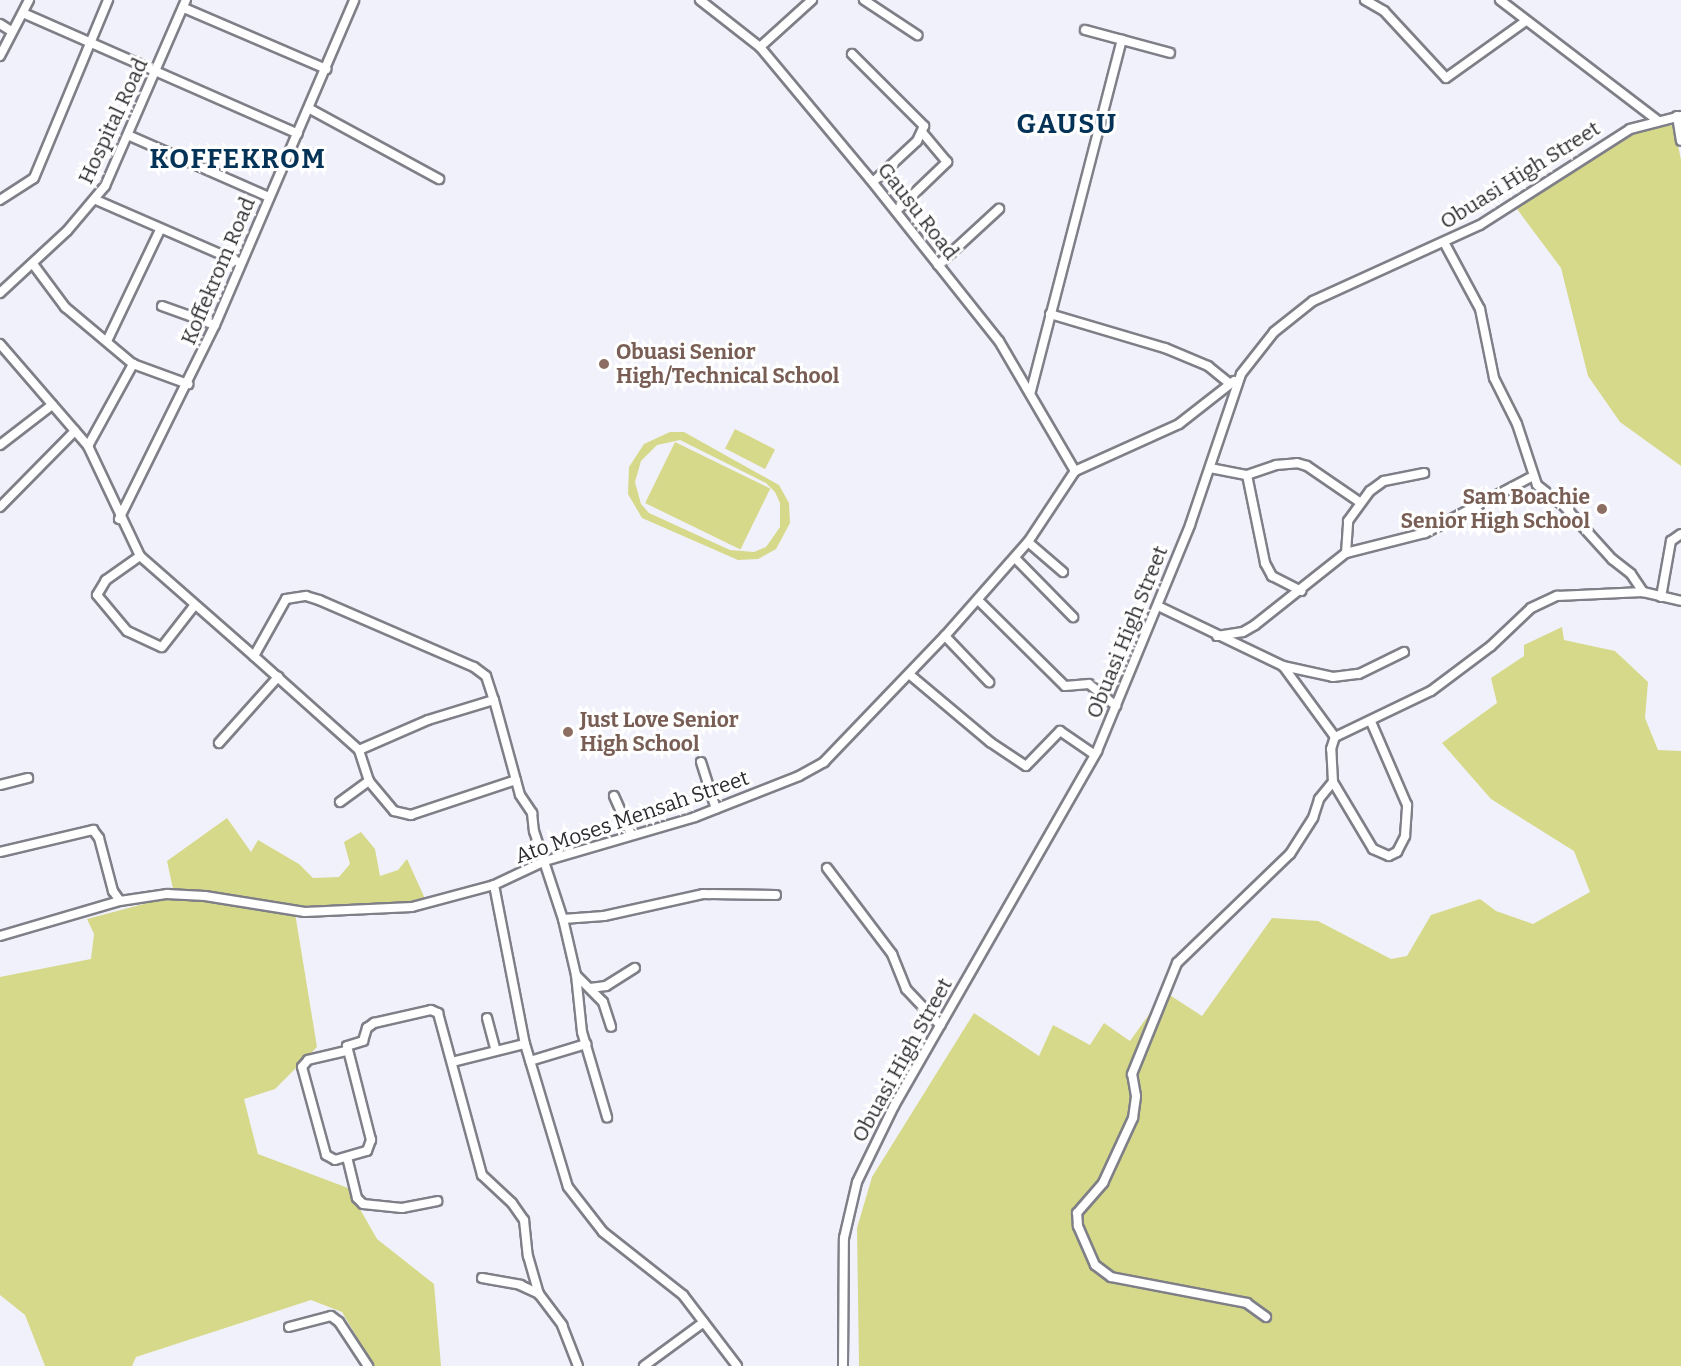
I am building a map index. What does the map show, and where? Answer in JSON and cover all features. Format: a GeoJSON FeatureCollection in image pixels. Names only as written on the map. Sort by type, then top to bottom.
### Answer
{"type":"FeatureCollection","features":[{"type":"Feature","properties":{"kind":"street"},"geometry":{"type":"LineString","coordinates":[[0,56],[29,0]]}},
{"type":"Feature","properties":{"kind":"street"},"geometry":{"type":"LineString","coordinates":[[0,200],[33,178],[108,0]]}},
{"type":"Feature","properties":{"kind":"street","name":"Koffekrom Road"},"geometry":{"type":"LineString","coordinates":[[119,519],[188,384],[215,325],[269,197],[310,109],[354,0]]}},
{"type":"Feature","properties":{"kind":"street"},"geometry":{"type":"LineString","coordinates":[[760,47],[812,0]]}},
{"type":"Feature","properties":{"kind":"street"},"geometry":{"type":"LineString","coordinates":[[864,0],[917,35]]}},
{"type":"Feature","properties":{"kind":"street"},"geometry":{"type":"LineString","coordinates":[[1365,0],[1384,11],[1446,78],[1526,21]]}},
{"type":"Feature","properties":{"kind":"street"},"geometry":{"type":"LineString","coordinates":[[1500,0],[1657,120]]}},
{"type":"Feature","properties":{"kind":"street","name":"Gausu Road"},"geometry":{"type":"LineString","coordinates":[[703,1],[760,47],[873,182],[999,341],[1075,471]]}},
{"type":"Feature","properties":{"kind":"street"},"geometry":{"type":"LineString","coordinates":[[185,4],[326,69]]}},
{"type":"Feature","properties":{"kind":"street","name":"Hospital Road"},"geometry":{"type":"LineString","coordinates":[[0,293],[33,264],[96,200],[130,136],[185,4]]}},
{"type":"Feature","properties":{"kind":"street"},"geometry":{"type":"LineString","coordinates":[[23,13],[158,70],[298,134]]}},
{"type":"Feature","properties":{"kind":"street"},"geometry":{"type":"LineString","coordinates":[[0,24],[11,31]]}},
{"type":"Feature","properties":{"kind":"street"},"geometry":{"type":"LineString","coordinates":[[1085,30],[1170,53]]}},
{"type":"Feature","properties":{"kind":"street"},"geometry":{"type":"LineString","coordinates":[[1030,391],[1122,40]]}},
{"type":"Feature","properties":{"kind":"street"},"geometry":{"type":"LineString","coordinates":[[852,54],[921,121],[923,132],[947,162],[896,211]]}},
{"type":"Feature","properties":{"kind":"street"},"geometry":{"type":"LineString","coordinates":[[310,109],[439,179]]}},
{"type":"Feature","properties":{"kind":"street"},"geometry":{"type":"LineString","coordinates":[[1679,116],[1681,141]]}},
{"type":"Feature","properties":{"kind":"street","name":"Obuasi High Street"},"geometry":{"type":"LineString","coordinates":[[843,1366],[842,1259],[849,1205],[894,1106],[1095,755],[1158,606],[1210,468],[1241,374],[1274,332],[1300,309],[1360,279],[1445,244],[1617,136],[1657,120],[1679,116]]}},
{"type":"Feature","properties":{"kind":"street"},"geometry":{"type":"LineString","coordinates":[[873,182],[923,132]]}},
{"type":"Feature","properties":{"kind":"street"},"geometry":{"type":"LineString","coordinates":[[130,136],[269,197]]}},
{"type":"Feature","properties":{"kind":"street"},"geometry":{"type":"LineString","coordinates":[[96,200],[160,230],[241,263]]}},
{"type":"Feature","properties":{"kind":"street"},"geometry":{"type":"LineString","coordinates":[[938,265],[999,209]]}},
{"type":"Feature","properties":{"kind":"street"},"geometry":{"type":"LineString","coordinates":[[107,341],[160,230]]}},
{"type":"Feature","properties":{"kind":"street"},"geometry":{"type":"LineString","coordinates":[[1445,244],[1480,309],[1494,378],[1517,424],[1538,485],[1564,506],[1612,559],[1631,574],[1643,592]]}},
{"type":"Feature","properties":{"kind":"street"},"geometry":{"type":"LineString","coordinates":[[33,264],[65,307],[133,364],[188,384]]}},
{"type":"Feature","properties":{"kind":"street"},"geometry":{"type":"LineString","coordinates":[[162,306],[215,325]]}},
{"type":"Feature","properties":{"kind":"street"},"geometry":{"type":"LineString","coordinates":[[1050,314],[1183,354],[1208,366],[1230,384]]}},
{"type":"Feature","properties":{"kind":"street"},"geometry":{"type":"LineString","coordinates":[[0,344],[88,446],[119,519],[140,556],[359,750],[369,781],[394,811],[402,815],[516,780]]}},
{"type":"Feature","properties":{"kind":"street"},"geometry":{"type":"LineString","coordinates":[[88,446],[133,364]]}},
{"type":"Feature","properties":{"kind":"street"},"geometry":{"type":"LineString","coordinates":[[1075,471],[1167,431],[1215,398],[1241,374]]}},
{"type":"Feature","properties":{"kind":"street"},"geometry":{"type":"LineString","coordinates":[[1215,398],[1230,406]]}},
{"type":"Feature","properties":{"kind":"street"},"geometry":{"type":"LineString","coordinates":[[0,445],[52,405]]}},
{"type":"Feature","properties":{"kind":"street"},"geometry":{"type":"LineString","coordinates":[[0,507],[75,431]]}},
{"type":"Feature","properties":{"kind":"street"},"geometry":{"type":"LineString","coordinates":[[1210,468],[1247,475],[1287,463],[1307,466],[1361,503]]}},
{"type":"Feature","properties":{"kind":"street","name":"Ato Moses Mensah Street"},"geometry":{"type":"LineString","coordinates":[[0,936],[120,901],[167,894],[196,895],[305,912],[363,912],[412,907],[494,885],[544,861],[716,809],[799,776],[824,762],[978,600],[1028,542],[1075,471]]}},
{"type":"Feature","properties":{"kind":"street"},"geometry":{"type":"LineString","coordinates":[[1346,553],[1346,529],[1361,503],[1384,482],[1424,473]]}},
{"type":"Feature","properties":{"kind":"street"},"geometry":{"type":"LineString","coordinates":[[1247,475],[1265,563],[1272,576],[1301,591]]}},
{"type":"Feature","properties":{"kind":"street"},"geometry":{"type":"LineString","coordinates":[[1217,636],[1242,632],[1301,591],[1346,553],[1425,532],[1533,476]]}},
{"type":"Feature","properties":{"kind":"street"},"geometry":{"type":"LineString","coordinates":[[1661,597],[1671,541],[1681,534]]}},
{"type":"Feature","properties":{"kind":"street"},"geometry":{"type":"LineString","coordinates":[[1028,542],[1063,572]]}},
{"type":"Feature","properties":{"kind":"street"},"geometry":{"type":"LineString","coordinates":[[140,556],[106,580],[98,595],[128,631],[162,647],[194,606]]}},
{"type":"Feature","properties":{"kind":"street"},"geometry":{"type":"LineString","coordinates":[[1015,558],[1073,617]]}},
{"type":"Feature","properties":{"kind":"street"},"geometry":{"type":"LineString","coordinates":[[1371,722],[1407,805],[1405,836],[1396,852],[1389,856],[1372,849],[1333,782],[1331,749],[1335,737],[1371,722],[1451,678],[1531,608],[1557,596],[1643,592],[1681,601]]}},
{"type":"Feature","properties":{"kind":"street"},"geometry":{"type":"LineString","coordinates":[[254,656],[286,599],[306,596],[474,667],[486,676],[516,780],[532,813],[544,861],[563,920],[576,975],[586,1044],[607,1117]]}},
{"type":"Feature","properties":{"kind":"street"},"geometry":{"type":"LineString","coordinates":[[978,600],[1065,686],[1089,684],[1116,706]]}},
{"type":"Feature","properties":{"kind":"street"},"geometry":{"type":"LineString","coordinates":[[1158,606],[1283,666],[1348,678],[1404,652]]}},
{"type":"Feature","properties":{"kind":"street"},"geometry":{"type":"LineString","coordinates":[[945,636],[989,682]]}},
{"type":"Feature","properties":{"kind":"street"},"geometry":{"type":"LineString","coordinates":[[1283,666],[1335,737]]}},
{"type":"Feature","properties":{"kind":"street"},"geometry":{"type":"LineString","coordinates":[[909,674],[990,742],[1026,766],[1060,731],[1095,755]]}},
{"type":"Feature","properties":{"kind":"street"},"geometry":{"type":"LineString","coordinates":[[219,743],[278,677]]}},
{"type":"Feature","properties":{"kind":"street"},"geometry":{"type":"LineString","coordinates":[[359,750],[428,720],[494,700]]}},
{"type":"Feature","properties":{"kind":"street"},"geometry":{"type":"LineString","coordinates":[[701,762],[716,809]]}},
{"type":"Feature","properties":{"kind":"street"},"geometry":{"type":"LineString","coordinates":[[0,785],[27,778]]}},
{"type":"Feature","properties":{"kind":"street"},"geometry":{"type":"LineString","coordinates":[[340,802],[369,781]]}},
{"type":"Feature","properties":{"kind":"street"},"geometry":{"type":"LineString","coordinates":[[1266,1317],[1247,1303],[1111,1277],[1095,1265],[1078,1226],[1077,1214],[1103,1183],[1133,1118],[1136,1096],[1132,1074],[1177,963],[1290,854],[1312,818],[1319,799],[1333,782]]}},
{"type":"Feature","properties":{"kind":"street"},"geometry":{"type":"LineString","coordinates":[[615,796],[631,834]]}},
{"type":"Feature","properties":{"kind":"street"},"geometry":{"type":"LineString","coordinates":[[0,852],[93,830],[99,838],[113,891],[120,901]]}},
{"type":"Feature","properties":{"kind":"street"},"geometry":{"type":"LineString","coordinates":[[827,868],[892,954],[906,989],[940,1025]]}},
{"type":"Feature","properties":{"kind":"street"},"geometry":{"type":"LineString","coordinates":[[494,885],[525,1044],[568,1187],[577,1202],[603,1232],[676,1288],[737,1366]]}},
{"type":"Feature","properties":{"kind":"street"},"geometry":{"type":"LineString","coordinates":[[563,920],[604,916],[703,894],[776,895]]}},
{"type":"Feature","properties":{"kind":"street"},"geometry":{"type":"LineString","coordinates":[[590,988],[606,986],[635,968]]}},
{"type":"Feature","properties":{"kind":"street"},"geometry":{"type":"LineString","coordinates":[[576,975],[603,1002],[611,1027]]}},
{"type":"Feature","properties":{"kind":"street"},"geometry":{"type":"LineString","coordinates":[[346,1051],[371,1140],[368,1151],[335,1160],[326,1155],[302,1066],[308,1060],[346,1051],[350,1045],[363,1041],[370,1025],[431,1010],[443,1019],[482,1175],[512,1203],[524,1220],[528,1256],[539,1294],[562,1325],[578,1366]]}},
{"type":"Feature","properties":{"kind":"street"},"geometry":{"type":"LineString","coordinates":[[487,1018],[496,1051]]}},
{"type":"Feature","properties":{"kind":"street"},"geometry":{"type":"LineString","coordinates":[[452,1062],[525,1044]]}},
{"type":"Feature","properties":{"kind":"street"},"geometry":{"type":"LineString","coordinates":[[530,1060],[586,1044]]}},
{"type":"Feature","properties":{"kind":"street"},"geometry":{"type":"LineString","coordinates":[[347,1158],[357,1198],[363,1204],[402,1208],[437,1201]]}},
{"type":"Feature","properties":{"kind":"street"},"geometry":{"type":"LineString","coordinates":[[482,1278],[520,1285],[539,1294]]}},
{"type":"Feature","properties":{"kind":"street"},"geometry":{"type":"LineString","coordinates":[[289,1327],[330,1317],[339,1322],[368,1366]]}},
{"type":"Feature","properties":{"kind":"street"},"geometry":{"type":"LineString","coordinates":[[645,1366],[704,1322]]}},
{"type":"Feature","properties":{"kind":"green space"},"geometry":{"type":"Polygon","coordinates":[[[1674,125],[1681,160],[1681,466],[1620,422],[1588,376],[1561,268],[1517,209],[1601,151],[1645,129],[1674,125]]]}},
{"type":"Feature","properties":{"kind":"green space"},"geometry":{"type":"Polygon","coordinates":[[[735,429],[775,449],[765,469],[725,449],[735,429]]]}},
{"type":"Feature","properties":{"kind":"green space"},"geometry":{"type":"Polygon","coordinates":[[[670,432],[684,432],[779,485],[789,503],[790,523],[776,549],[758,559],[738,560],[642,518],[628,494],[629,467],[644,444],[670,432]],[[680,440],[657,445],[641,461],[635,482],[641,504],[649,513],[730,550],[754,552],[766,547],[780,527],[780,503],[775,492],[766,483],[680,440]]]}},
{"type":"Feature","properties":{"kind":"green space"},"geometry":{"type":"Polygon","coordinates":[[[675,442],[770,488],[740,550],[645,503],[675,442]]]}},
{"type":"Feature","properties":{"kind":"green space"},"geometry":{"type":"Polygon","coordinates":[[[1562,627],[1564,640],[1615,651],[1648,682],[1645,718],[1658,750],[1681,751],[1681,1366],[859,1366],[857,1228],[872,1177],[974,1013],[1039,1056],[1053,1025],[1090,1045],[1104,1023],[1130,1041],[1165,992],[1202,1016],[1272,918],[1318,921],[1391,959],[1407,956],[1431,915],[1480,899],[1496,911],[1533,924],[1590,892],[1574,851],[1491,799],[1442,743],[1497,703],[1491,678],[1524,656],[1524,645],[1562,627]]]}},
{"type":"Feature","properties":{"kind":"green space"},"geometry":{"type":"Polygon","coordinates":[[[227,818],[251,852],[258,840],[299,864],[313,878],[339,877],[350,864],[344,842],[361,832],[375,849],[380,876],[398,870],[407,859],[427,903],[307,909],[173,889],[167,861],[227,818]]]}},
{"type":"Feature","properties":{"kind":"green space"},"geometry":{"type":"Polygon","coordinates":[[[170,897],[295,913],[317,1047],[275,1089],[244,1099],[258,1154],[348,1188],[377,1239],[434,1284],[441,1366],[374,1366],[342,1312],[311,1300],[136,1357],[132,1366],[45,1366],[25,1315],[0,1295],[0,977],[91,959],[94,934],[87,919],[170,897]]]}},
{"type":"Feature","properties":{"kind":"place","name":"Obuasi Senior High/Technical School"},"geometry":{"type":"Point","coordinates":[604,364]}},
{"type":"Feature","properties":{"kind":"place","name":"Sam Boachie Senior High School"},"geometry":{"type":"Point","coordinates":[1602,509]}},
{"type":"Feature","properties":{"kind":"place","name":"Just Love Senior High School"},"geometry":{"type":"Point","coordinates":[568,732]}},
{"type":"Feature","properties":{"kind":"district","name":"GAUSU"},"geometry":{"type":"Point","coordinates":[1067,125]}},
{"type":"Feature","properties":{"kind":"district","name":"KOFFEKROM"},"geometry":{"type":"Point","coordinates":[238,160]}}]}
